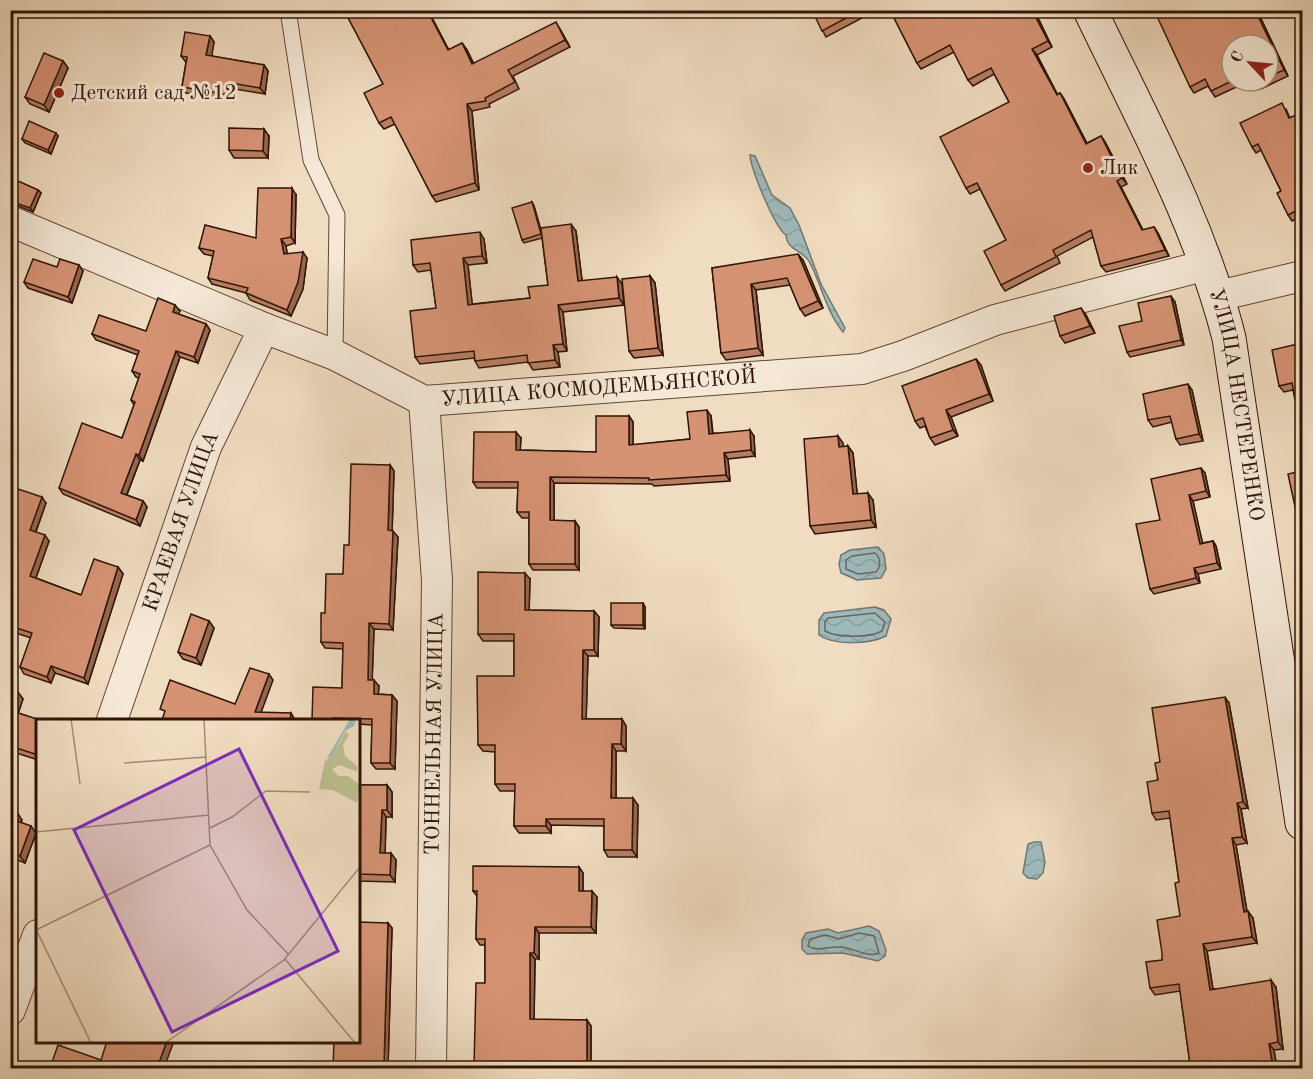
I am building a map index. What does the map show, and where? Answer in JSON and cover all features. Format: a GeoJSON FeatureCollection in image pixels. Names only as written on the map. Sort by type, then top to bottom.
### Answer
{"type":"FeatureCollection","features":[{"type":"Feature","properties":{"kind":"street","name":"УЛИЦА НЕСТЕРЕНКО"},"geometry":{"type":"LineString","coordinates":[[1090,10],[1208,265],[1229,338],[1302,823]]}},
{"type":"Feature","properties":{"kind":"street","name":"УЛИЦА КОСМОДЕМЬЯНСКОЙ"},"geometry":{"type":"LineString","coordinates":[[10,221],[264,328],[335,355],[424,401],[862,369],[903,356],[995,320],[1208,265]]}},
{"type":"Feature","properties":{"kind":"street"},"geometry":{"type":"LineString","coordinates":[[1218,296],[1302,276]]}},
{"type":"Feature","properties":{"kind":"street","name":"КРАЕВАЯ УЛИЦА"},"geometry":{"type":"LineString","coordinates":[[112,719],[206,447],[264,328]]}},
{"type":"Feature","properties":{"kind":"street","name":"ТОННЕЛЬНАЯ УЛИЦА"},"geometry":{"type":"LineString","coordinates":[[424,401],[437,580],[431,1068]]}},
{"type":"Feature","properties":{"kind":"street"},"geometry":{"type":"LineString","coordinates":[[10,1010],[36,939]]}},
{"type":"Feature","properties":{"kind":"lane"},"geometry":{"type":"LineString","coordinates":[[288,10],[310,160],[338,215],[335,355]]}},
{"type":"Feature","properties":{"kind":"water"},"geometry":{"type":"Polygon","coordinates":[[[750,155],[755,156],[772,195],[790,208],[799,225],[821,284],[845,328],[843,332],[832,316],[810,263],[804,255],[789,244],[786,235],[770,211],[754,173],[750,155]]]}},
{"type":"Feature","properties":{"kind":"water"},"geometry":{"type":"Polygon","coordinates":[[[878,547],[884,554],[886,569],[881,578],[857,580],[841,573],[839,564],[841,555],[850,550],[878,547]]]}},
{"type":"Feature","properties":{"kind":"water"},"geometry":{"type":"Polygon","coordinates":[[[875,607],[884,610],[891,619],[886,636],[871,641],[852,643],[834,641],[819,635],[819,620],[824,613],[875,607]]]}},
{"type":"Feature","properties":{"kind":"water"},"geometry":{"type":"Polygon","coordinates":[[[1041,842],[1045,862],[1043,873],[1037,879],[1028,878],[1023,873],[1028,844],[1041,842]]]}},
{"type":"Feature","properties":{"kind":"water"},"geometry":{"type":"Polygon","coordinates":[[[869,926],[879,931],[886,950],[885,956],[878,961],[843,953],[807,954],[802,949],[802,940],[806,933],[828,929],[838,933],[869,926]]]}},
{"type":"Feature","properties":{"kind":"building"},"geometry":{"type":"Polygon","coordinates":[[[344,10],[427,10],[448,50],[462,43],[472,64],[556,22],[565,40],[508,70],[515,82],[485,98],[486,101],[467,104],[475,183],[432,196],[391,117],[379,123],[364,93],[383,84],[344,10]]]}},
{"type":"Feature","properties":{"kind":"building"},"geometry":{"type":"Polygon","coordinates":[[[812,10],[861,10],[822,31],[812,10]]]}},
{"type":"Feature","properties":{"kind":"building"},"geometry":{"type":"Polygon","coordinates":[[[890,10],[1027,10],[1030,16],[1034,14],[1048,41],[1032,49],[1057,95],[1060,93],[1086,144],[1101,136],[1122,178],[1117,181],[1142,230],[1154,227],[1165,250],[1101,266],[1091,230],[1053,250],[1056,257],[1001,285],[984,251],[1006,240],[977,183],[966,188],[940,137],[1009,102],[991,68],[968,80],[950,45],[917,63],[890,10]]]}},
{"type":"Feature","properties":{"kind":"building"},"geometry":{"type":"Polygon","coordinates":[[[1154,10],[1255,10],[1266,33],[1220,33],[1220,87],[1211,91],[1205,79],[1190,87],[1154,10]]]}},
{"type":"Feature","properties":{"kind":"building"},"geometry":{"type":"Polygon","coordinates":[[[185,32],[210,36],[206,55],[264,65],[260,88],[231,83],[229,95],[182,87],[187,57],[181,56],[185,32]]]}},
{"type":"Feature","properties":{"kind":"building"},"geometry":{"type":"Polygon","coordinates":[[[44,53],[63,61],[44,105],[25,97],[44,53]]]}},
{"type":"Feature","properties":{"kind":"building"},"geometry":{"type":"Polygon","coordinates":[[[1282,103],[1289,118],[1301,113],[1302,117],[1302,208],[1288,215],[1277,193],[1281,191],[1258,144],[1252,147],[1240,123],[1282,103]]]}},
{"type":"Feature","properties":{"kind":"building"},"geometry":{"type":"Polygon","coordinates":[[[29,121],[56,133],[48,150],[22,139],[29,121]]]}},
{"type":"Feature","properties":{"kind":"building"},"geometry":{"type":"Polygon","coordinates":[[[229,128],[264,129],[263,151],[229,150],[229,128]]]}},
{"type":"Feature","properties":{"kind":"building"},"geometry":{"type":"Polygon","coordinates":[[[18,181],[38,190],[30,208],[10,201],[18,181]]]}},
{"type":"Feature","properties":{"kind":"building"},"geometry":{"type":"Polygon","coordinates":[[[258,188],[292,188],[291,237],[281,239],[284,254],[303,252],[298,282],[287,310],[246,293],[248,288],[208,278],[214,251],[199,248],[205,225],[256,238],[258,188]]]}},
{"type":"Feature","properties":{"kind":"building"},"geometry":{"type":"Polygon","coordinates":[[[532,202],[541,234],[522,240],[512,208],[532,202]]]}},
{"type":"Feature","properties":{"kind":"building"},"geometry":{"type":"Polygon","coordinates":[[[571,224],[578,281],[617,277],[619,298],[558,305],[563,344],[553,345],[555,360],[528,363],[527,355],[475,361],[474,351],[415,357],[410,311],[436,308],[430,263],[413,265],[411,240],[480,232],[482,256],[463,258],[468,305],[530,298],[528,287],[548,285],[541,228],[571,224]]]}},
{"type":"Feature","properties":{"kind":"building"},"geometry":{"type":"Polygon","coordinates":[[[798,254],[818,301],[800,309],[787,278],[751,284],[758,348],[721,353],[712,268],[798,254]]]}},
{"type":"Feature","properties":{"kind":"building"},"geometry":{"type":"Polygon","coordinates":[[[33,259],[57,267],[60,259],[79,265],[68,297],[24,282],[33,259]]]}},
{"type":"Feature","properties":{"kind":"building"},"geometry":{"type":"Polygon","coordinates":[[[650,276],[658,348],[629,351],[622,279],[650,276]]]}},
{"type":"Feature","properties":{"kind":"building"},"geometry":{"type":"Polygon","coordinates":[[[1171,296],[1181,340],[1127,352],[1119,326],[1142,321],[1138,303],[1171,296]]]}},
{"type":"Feature","properties":{"kind":"building"},"geometry":{"type":"Polygon","coordinates":[[[158,298],[175,305],[173,312],[206,324],[194,357],[176,351],[139,455],[136,454],[121,493],[143,501],[136,520],[59,488],[82,423],[122,438],[135,402],[131,400],[140,374],[132,371],[139,351],[92,334],[99,315],[146,331],[158,298]]]}},
{"type":"Feature","properties":{"kind":"building"},"geometry":{"type":"Polygon","coordinates":[[[1081,308],[1090,326],[1060,336],[1054,316],[1081,308]]]}},
{"type":"Feature","properties":{"kind":"building"},"geometry":{"type":"Polygon","coordinates":[[[1302,343],[1302,403],[1296,404],[1292,383],[1279,386],[1272,350],[1302,343]]]}},
{"type":"Feature","properties":{"kind":"building"},"geometry":{"type":"Polygon","coordinates":[[[976,359],[989,394],[946,410],[953,430],[930,438],[923,418],[915,421],[902,386],[976,359]]]}},
{"type":"Feature","properties":{"kind":"building"},"geometry":{"type":"Polygon","coordinates":[[[1188,384],[1199,434],[1176,439],[1170,416],[1148,420],[1143,394],[1188,384]]]}},
{"type":"Feature","properties":{"kind":"building"},"geometry":{"type":"Polygon","coordinates":[[[707,410],[709,434],[750,430],[751,450],[724,453],[726,475],[649,480],[649,478],[550,477],[550,520],[575,521],[575,564],[529,564],[529,512],[517,512],[518,482],[473,482],[474,432],[516,432],[516,450],[596,452],[596,416],[629,416],[629,445],[690,439],[687,412],[707,410]]]}},
{"type":"Feature","properties":{"kind":"building"},"geometry":{"type":"Polygon","coordinates":[[[838,436],[839,447],[848,446],[853,494],[868,493],[871,520],[810,526],[804,439],[838,436]]]}},
{"type":"Feature","properties":{"kind":"building"},"geometry":{"type":"Polygon","coordinates":[[[351,464],[390,465],[388,530],[393,531],[389,624],[369,623],[368,680],[374,680],[374,694],[392,695],[390,763],[371,763],[372,719],[312,719],[313,687],[342,688],[343,643],[321,642],[321,613],[325,613],[326,574],[343,574],[344,545],[349,545],[351,464]]]}},
{"type":"Feature","properties":{"kind":"building"},"geometry":{"type":"Polygon","coordinates":[[[1201,468],[1206,491],[1189,495],[1200,544],[1213,541],[1217,563],[1194,568],[1196,578],[1150,589],[1136,524],[1160,520],[1151,479],[1201,468]]]}},
{"type":"Feature","properties":{"kind":"building"},"geometry":{"type":"Polygon","coordinates":[[[1302,471],[1302,539],[1288,474],[1302,471]]]}},
{"type":"Feature","properties":{"kind":"building"},"geometry":{"type":"Polygon","coordinates":[[[18,489],[42,497],[30,530],[45,535],[30,576],[81,595],[94,559],[118,567],[84,678],[51,666],[47,677],[20,667],[32,633],[10,626],[10,566],[15,552],[10,551],[10,504],[13,505],[18,489]]]}},
{"type":"Feature","properties":{"kind":"building"},"geometry":{"type":"Polygon","coordinates":[[[478,572],[525,573],[525,610],[594,611],[594,650],[583,650],[582,719],[622,719],[621,744],[612,744],[611,798],[633,798],[632,850],[604,850],[604,819],[546,819],[546,826],[514,826],[515,784],[495,784],[495,745],[478,745],[477,676],[514,676],[514,634],[478,634],[478,572]]]}},
{"type":"Feature","properties":{"kind":"building"},"geometry":{"type":"Polygon","coordinates":[[[611,603],[643,603],[643,625],[611,625],[611,603]]]}},
{"type":"Feature","properties":{"kind":"building"},"geometry":{"type":"Polygon","coordinates":[[[191,614],[209,621],[196,658],[178,652],[191,614]]]}},
{"type":"Feature","properties":{"kind":"building"},"geometry":{"type":"Polygon","coordinates":[[[250,668],[269,674],[255,712],[291,713],[290,719],[162,719],[165,711],[160,709],[170,680],[235,704],[250,668]]]}},
{"type":"Feature","properties":{"kind":"building"},"geometry":{"type":"Polygon","coordinates":[[[10,690],[18,692],[12,711],[37,719],[36,754],[10,746],[10,690]]]}},
{"type":"Feature","properties":{"kind":"building"},"geometry":{"type":"Polygon","coordinates":[[[1225,697],[1243,802],[1237,803],[1242,837],[1232,838],[1244,912],[1248,911],[1252,937],[1203,944],[1210,990],[1271,980],[1278,1042],[1269,1044],[1273,1068],[1210,1068],[1209,1061],[1190,1064],[1179,984],[1150,988],[1146,962],[1162,960],[1157,920],[1180,916],[1175,883],[1179,882],[1169,811],[1152,813],[1147,782],[1158,780],[1155,763],[1160,762],[1152,708],[1225,697]]]}},
{"type":"Feature","properties":{"kind":"building"},"geometry":{"type":"Polygon","coordinates":[[[360,785],[387,785],[387,810],[382,810],[380,853],[391,853],[390,875],[360,874],[360,785]]]}},
{"type":"Feature","properties":{"kind":"building"},"geometry":{"type":"Polygon","coordinates":[[[10,810],[17,812],[14,820],[31,826],[20,856],[10,852],[10,810]]]}},
{"type":"Feature","properties":{"kind":"building"},"geometry":{"type":"Polygon","coordinates":[[[473,866],[579,867],[579,891],[592,891],[591,927],[535,927],[534,953],[530,953],[530,1019],[587,1020],[587,1067],[474,1067],[476,983],[485,983],[485,939],[476,939],[477,891],[473,891],[473,866]]]}},
{"type":"Feature","properties":{"kind":"building"},"geometry":{"type":"Polygon","coordinates":[[[360,922],[388,923],[384,1066],[333,1068],[334,1043],[360,1043],[360,922]]]}},
{"type":"Feature","properties":{"kind":"building"},"geometry":{"type":"Polygon","coordinates":[[[106,1043],[166,1043],[157,1068],[50,1068],[58,1045],[101,1060],[106,1043]]]}},
{"type":"Feature","properties":{"kind":"place","name":"Детский сад №12"},"geometry":{"type":"Point","coordinates":[59,93]}},
{"type":"Feature","properties":{"kind":"place","name":"Лик"},"geometry":{"type":"Point","coordinates":[1088,168]}}]}
